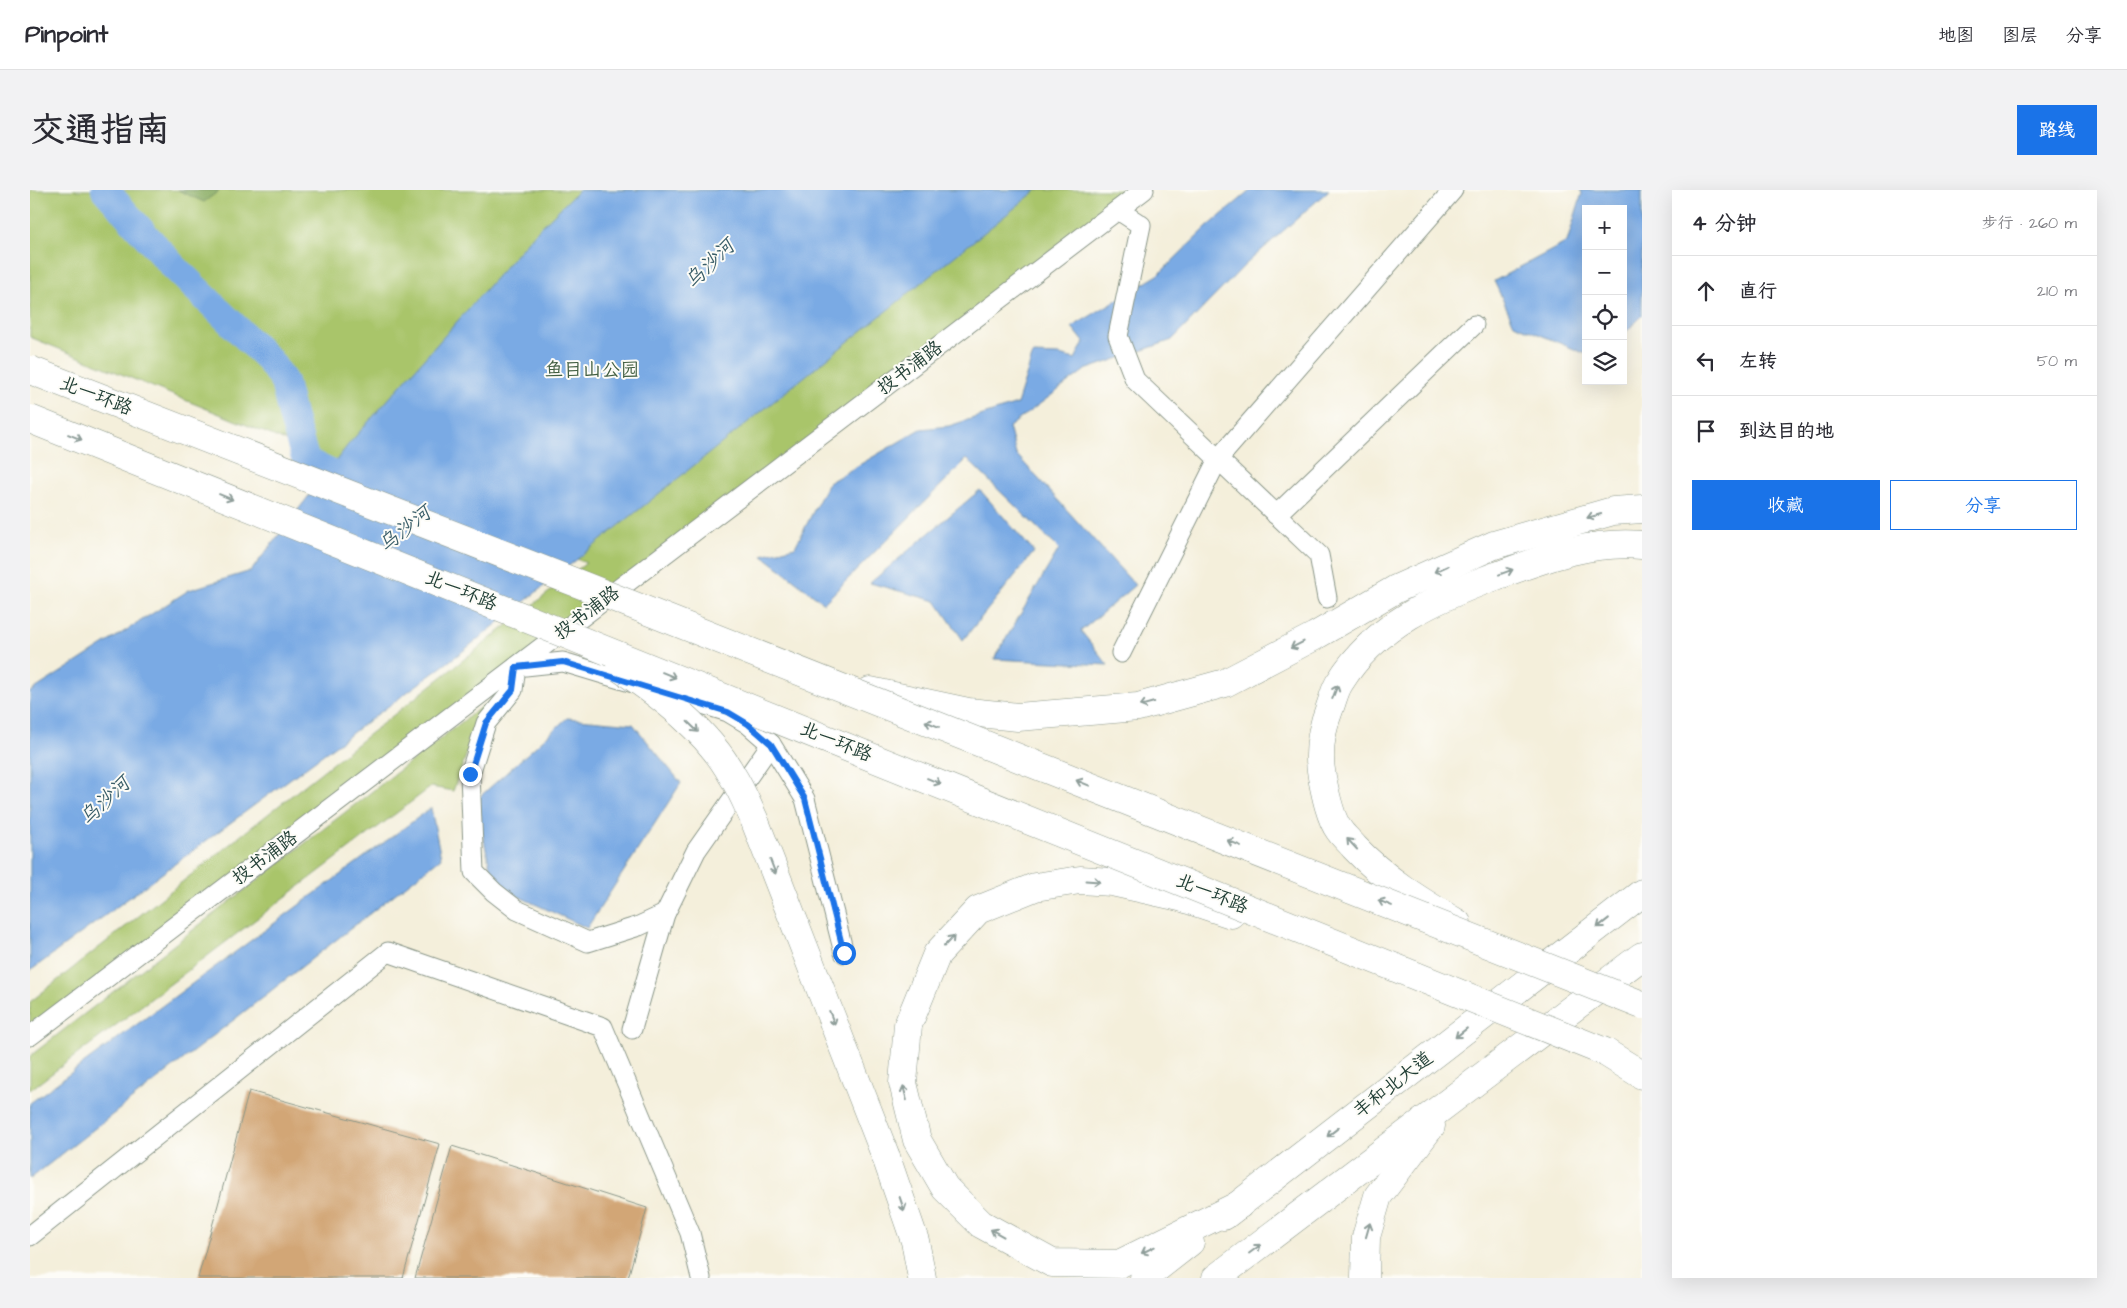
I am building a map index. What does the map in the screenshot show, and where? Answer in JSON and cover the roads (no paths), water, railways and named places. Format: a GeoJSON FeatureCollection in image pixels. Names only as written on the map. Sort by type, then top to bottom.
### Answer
{"type":"FeatureCollection","features":[{"type":"Feature","properties":{"kind":"highway","name":"北一环路"},"geometry":{"type":"LineString","coordinates":[[30,370],[829,683],[1642,1005]]}},
{"type":"Feature","properties":{"kind":"highway","name":"北一环路"},"geometry":{"type":"LineString","coordinates":[[30,419],[1642,1066]]}},
{"type":"Feature","properties":{"kind":"highway"},"geometry":{"type":"LineString","coordinates":[[829,683],[968,712],[1018,717],[1138,707],[1225,683],[1315,636],[1396,589],[1494,546],[1613,511],[1642,509]]}},
{"type":"Feature","properties":{"kind":"highway"},"geometry":{"type":"LineString","coordinates":[[1506,951],[1420,901],[1374,868],[1338,830],[1325,793],[1318,757],[1325,719],[1339,683],[1361,653],[1387,629],[1430,604],[1531,563],[1578,548],[1624,543],[1642,545]]}},
{"type":"Feature","properties":{"kind":"highway"},"geometry":{"type":"LineString","coordinates":[[343,544],[420,589],[619,668],[657,692],[707,741],[732,773],[754,819],[886,1158],[915,1241],[922,1278]]}},
{"type":"Feature","properties":{"kind":"highway"},"geometry":{"type":"LineString","coordinates":[[1239,1205],[1119,1264],[1052,1263],[981,1224],[945,1188],[917,1140],[903,1083],[908,1025],[937,954],[978,910],[1035,887],[1056,883],[1112,882],[1180,897],[1432,983]]}},
{"type":"Feature","properties":{"kind":"highway","name":"丰和北大道"},"geometry":{"type":"LineString","coordinates":[[1144,1278],[1642,893]]}},
{"type":"Feature","properties":{"kind":"highway"},"geometry":{"type":"LineString","coordinates":[[1216,1278],[1642,956]]}},
{"type":"Feature","properties":{"kind":"highway"},"geometry":{"type":"LineString","coordinates":[[1605,1052],[1642,1075]]}},
{"type":"Feature","properties":{"kind":"highway"},"geometry":{"type":"LineString","coordinates":[[1365,1278],[1366,1237],[1378,1196],[1450,1101]]}},
{"type":"Feature","properties":{"kind":"street","name":"投书浦路"},"geometry":{"type":"LineString","coordinates":[[30,1036],[1144,190]]}},
{"type":"Feature","properties":{"kind":"street"},"geometry":{"type":"LineString","coordinates":[[1121,653],[1218,459],[1453,190]]}},
{"type":"Feature","properties":{"kind":"street"},"geometry":{"type":"LineString","coordinates":[[1118,210],[1141,225],[1118,336],[1135,380],[1319,555],[1327,598]]}},
{"type":"Feature","properties":{"kind":"street"},"geometry":{"type":"LineString","coordinates":[[1276,515],[1474,325]]}},
{"type":"Feature","properties":{"kind":"street"},"geometry":{"type":"LineString","coordinates":[[665,914],[639,926],[588,942],[517,910],[494,892],[474,872],[470,774],[486,723],[513,690],[516,667],[563,662],[580,667],[728,712],[748,724],[771,744],[805,799],[844,953]]}},
{"type":"Feature","properties":{"kind":"street"},"geometry":{"type":"LineString","coordinates":[[632,1029],[665,914],[696,850],[771,744]]}},
{"type":"Feature","properties":{"kind":"street"},"geometry":{"type":"LineString","coordinates":[[30,1236],[388,952],[603,1027],[690,1233],[701,1278]]}},
{"type":"Feature","properties":{"kind":"water","name":"乌沙河"},"geometry":{"type":"Polygon","coordinates":[[[579,190],[1037,190],[463,651],[30,971],[30,692],[189,590],[251,571],[348,445],[537,231],[579,190]]]}},
{"type":"Feature","properties":{"kind":"water"},"geometry":{"type":"Polygon","coordinates":[[[1251,190],[1329,190],[1245,265],[1172,340],[1085,370],[1009,427],[1016,454],[1135,585],[1081,631],[1108,665],[994,659],[1059,549],[967,459],[824,603],[762,555],[795,547],[828,483],[921,429],[949,426],[1017,404],[1033,354],[1059,355],[1075,359],[1084,342],[1072,327],[1158,275],[1206,228],[1251,190]]]}},
{"type":"Feature","properties":{"kind":"water"},"geometry":{"type":"Polygon","coordinates":[[[1580,190],[1642,190],[1642,316],[1627,331],[1627,205],[1582,205],[1582,352],[1514,324],[1494,281],[1567,242],[1582,193],[1580,190]]]}},
{"type":"Feature","properties":{"kind":"water"},"geometry":{"type":"Polygon","coordinates":[[[980,490],[1034,552],[963,640],[936,601],[870,583],[980,490]]]}},
{"type":"Feature","properties":{"kind":"water"},"geometry":{"type":"Polygon","coordinates":[[[567,718],[633,724],[681,783],[587,928],[511,893],[491,871],[475,801],[567,718]]]}},
{"type":"Feature","properties":{"kind":"water"},"geometry":{"type":"Polygon","coordinates":[[[431,808],[441,858],[30,1179],[30,1103],[431,808]]]}},
{"type":"Feature","properties":{"kind":"waterway"},"geometry":{"type":"LineString","coordinates":[[105,190],[173,266],[269,360],[284,382],[306,461],[352,484]]}},
{"type":"Feature","properties":{"kind":"park label","name":"鱼目山公园"},"geometry":{"type":"Point","coordinates":[592,370]}}]}
